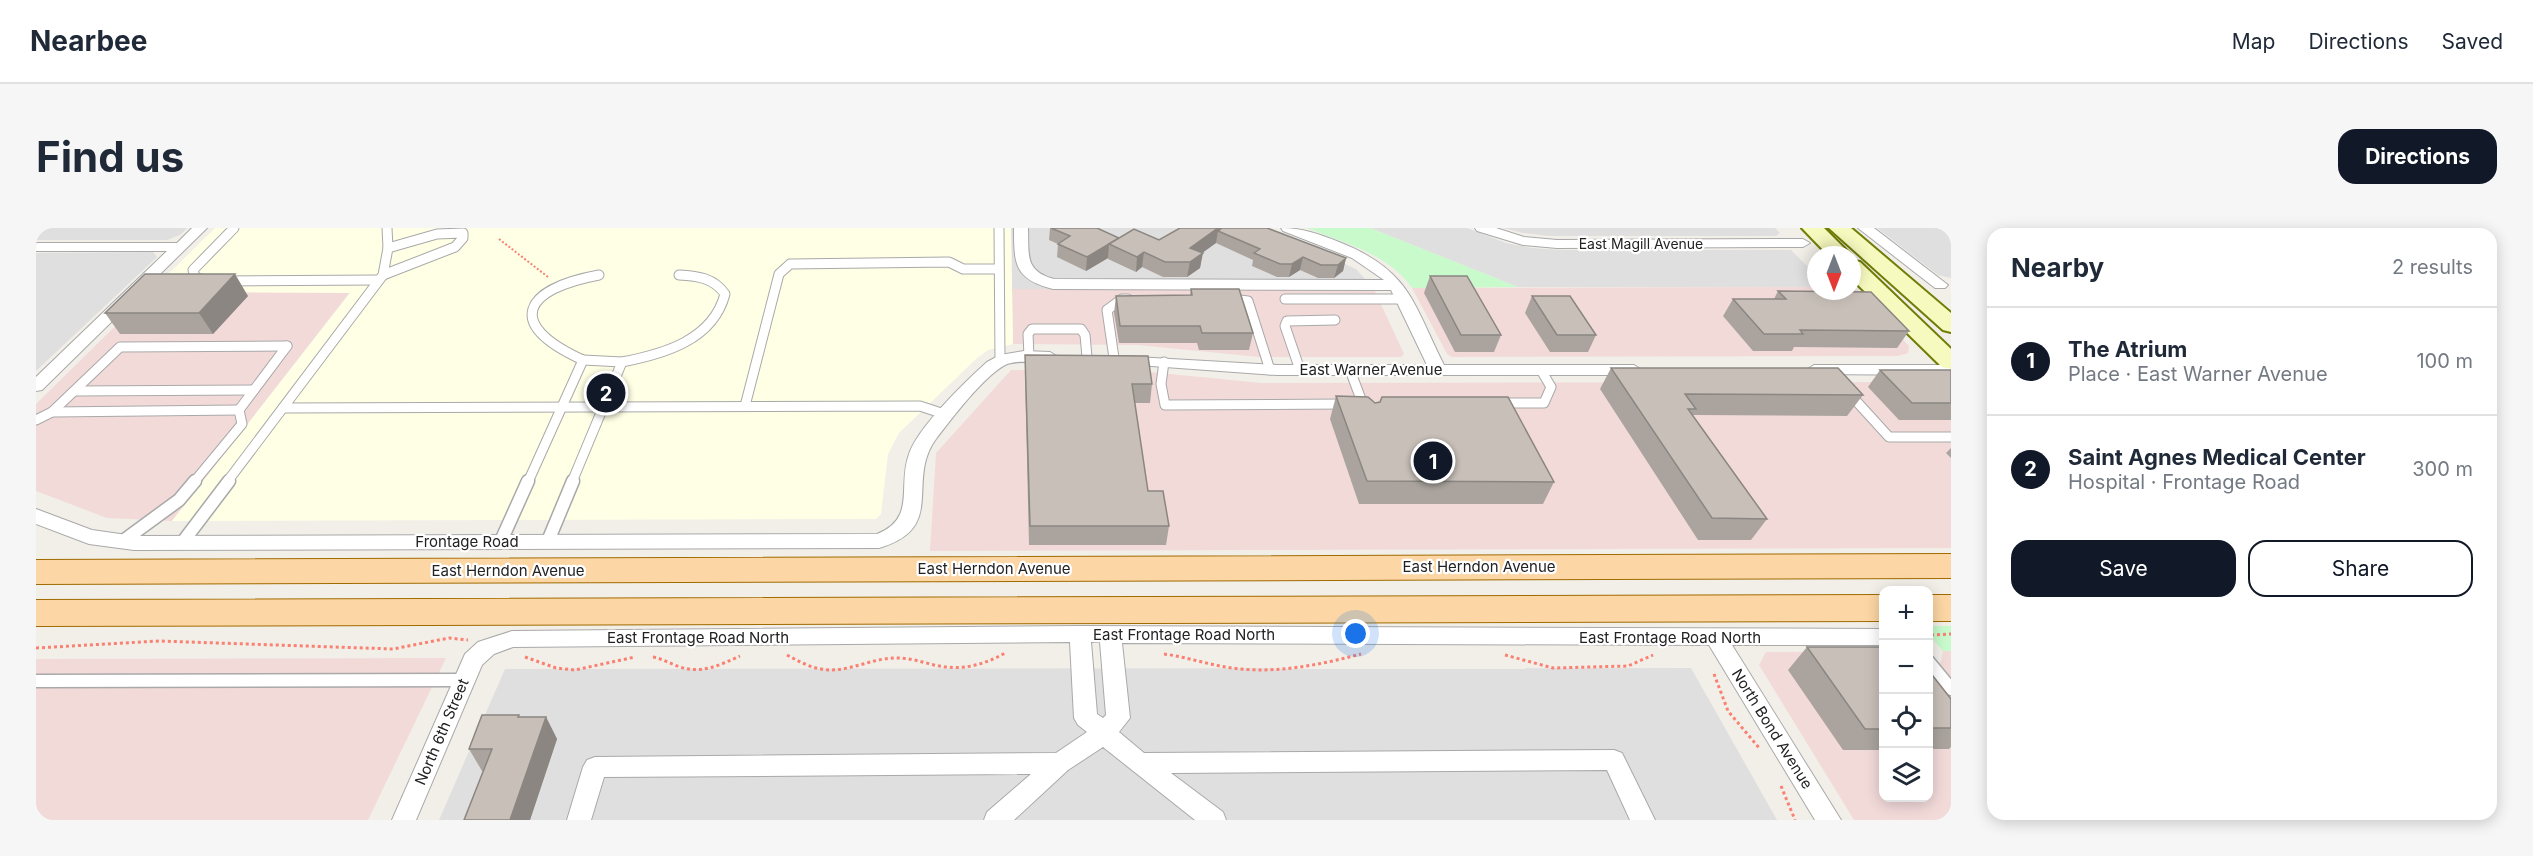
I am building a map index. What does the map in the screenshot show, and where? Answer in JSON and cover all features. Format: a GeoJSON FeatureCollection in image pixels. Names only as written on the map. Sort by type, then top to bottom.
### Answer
{"type":"FeatureCollection","features":[{"type":"Feature","properties":{"kind":"main road"},"geometry":{"type":"LineString","coordinates":[[1839,228],[1951,325]]}},
{"type":"Feature","properties":{"kind":"main road"},"geometry":{"type":"LineString","coordinates":[[1808,236],[1825,246]]}},
{"type":"Feature","properties":{"kind":"main road"},"geometry":{"type":"LineString","coordinates":[[1861,276],[1951,362]]}},
{"type":"Feature","properties":{"kind":"main road","name":"East Herndon Avenue"},"geometry":{"type":"LineString","coordinates":[[36,572],[1951,566]]}},
{"type":"Feature","properties":{"kind":"main road"},"geometry":{"type":"LineString","coordinates":[[36,613],[1879,608]]}},
{"type":"Feature","properties":{"kind":"main road"},"geometry":{"type":"LineString","coordinates":[[1933,619],[1951,608]]}},
{"type":"Feature","properties":{"kind":"street"},"geometry":{"type":"LineString","coordinates":[[36,386],[200,228]]}},
{"type":"Feature","properties":{"kind":"street"},"geometry":{"type":"LineString","coordinates":[[1021,228],[1022,263],[1025,272],[1033,278],[1053,284],[1399,292]]}},
{"type":"Feature","properties":{"kind":"street"},"geometry":{"type":"LineString","coordinates":[[1288,228],[1356,256],[1380,270],[1399,292],[1438,370]]}},
{"type":"Feature","properties":{"kind":"street","name":"East Magill Avenue"},"geometry":{"type":"LineString","coordinates":[[1482,228],[1523,241],[1557,244],[1808,236]]}},
{"type":"Feature","properties":{"kind":"street"},"geometry":{"type":"LineString","coordinates":[[1787,228],[1808,236]]}},
{"type":"Feature","properties":{"kind":"street"},"geometry":{"type":"LineString","coordinates":[[1865,228],[1946,285]]}},
{"type":"Feature","properties":{"kind":"street"},"geometry":{"type":"LineString","coordinates":[[36,247],[181,247]]}},
{"type":"Feature","properties":{"kind":"street"},"geometry":{"type":"LineString","coordinates":[[1905,284],[1946,285]]}},
{"type":"Feature","properties":{"kind":"street","name":"East Warner Avenue"},"geometry":{"type":"LineString","coordinates":[[1000,360],[1029,357],[1114,358],[1270,370],[1656,370]]}},
{"type":"Feature","properties":{"kind":"street"},"geometry":{"type":"LineString","coordinates":[[947,415],[1000,360]]}},
{"type":"Feature","properties":{"kind":"street"},"geometry":{"type":"LineString","coordinates":[[1793,370],[1951,370]]}},
{"type":"Feature","properties":{"kind":"street","name":"Frontage Road"},"geometry":{"type":"LineString","coordinates":[[36,516],[89,537],[123,541],[182,543],[879,541],[900,532],[908,523],[920,448],[947,415]]}},
{"type":"Feature","properties":{"kind":"street"},"geometry":{"type":"LineString","coordinates":[[1080,634],[1086,718],[1139,763],[1214,820]]}},
{"type":"Feature","properties":{"kind":"street","name":"East Frontage Road North"},"geometry":{"type":"LineString","coordinates":[[486,648],[512,639],[1080,634],[1879,637]]}},
{"type":"Feature","properties":{"kind":"street"},"geometry":{"type":"LineString","coordinates":[[996,820],[1060,763],[1103,734],[1118,718],[1110,634]]}},
{"type":"Feature","properties":{"kind":"street","name":"North Bond Avenue"},"geometry":{"type":"LineString","coordinates":[[1716,638],[1829,820]]}},
{"type":"Feature","properties":{"kind":"street","name":"North 6th Street"},"geometry":{"type":"LineString","coordinates":[[404,820],[464,680],[474,660],[486,648]]}},
{"type":"Feature","properties":{"kind":"street"},"geometry":{"type":"LineString","coordinates":[[1139,763],[1614,760],[1644,820]]}},
{"type":"Feature","properties":{"kind":"street"},"geometry":{"type":"LineString","coordinates":[[579,820],[595,767],[1060,763]]}},
{"type":"Feature","properties":{"kind":"lane"},"geometry":{"type":"LineString","coordinates":[[234,228],[194,270],[195,277],[208,281],[381,278],[455,247],[463,238],[463,233],[458,229],[433,231],[388,248]]}},
{"type":"Feature","properties":{"kind":"lane"},"geometry":{"type":"LineString","coordinates":[[182,543],[381,278],[388,248],[387,228]]}},
{"type":"Feature","properties":{"kind":"lane"},"geometry":{"type":"LineString","coordinates":[[999,228],[1000,360]]}},
{"type":"Feature","properties":{"kind":"lane"},"geometry":{"type":"LineString","coordinates":[[745,406],[778,280],[785,266],[799,262],[949,262],[963,269],[999,269]]}},
{"type":"Feature","properties":{"kind":"lane"},"geometry":{"type":"LineString","coordinates":[[599,275],[577,278],[553,287],[538,299],[532,310],[534,329],[540,336],[569,354],[584,360],[602,363],[622,362],[660,353],[703,331],[717,318],[724,303],[725,294],[722,288],[710,279],[679,274]]}},
{"type":"Feature","properties":{"kind":"lane"},"geometry":{"type":"LineString","coordinates":[[1285,299],[1399,292]]}},
{"type":"Feature","properties":{"kind":"lane"},"geometry":{"type":"LineString","coordinates":[[1114,358],[1107,310],[1122,299],[1133,299]]}},
{"type":"Feature","properties":{"kind":"lane"},"geometry":{"type":"LineString","coordinates":[[1223,299],[1248,301],[1270,370]]}},
{"type":"Feature","properties":{"kind":"lane"},"geometry":{"type":"LineString","coordinates":[[1300,370],[1285,326],[1287,321],[1335,320]]}},
{"type":"Feature","properties":{"kind":"lane"},"geometry":{"type":"LineString","coordinates":[[1029,357],[1028,334],[1032,329],[1081,329],[1085,335],[1075,357]]}},
{"type":"Feature","properties":{"kind":"lane"},"geometry":{"type":"LineString","coordinates":[[36,420],[52,412],[120,347],[286,346],[239,410],[242,424],[179,500],[123,541]]}},
{"type":"Feature","properties":{"kind":"lane"},"geometry":{"type":"LineString","coordinates":[[501,542],[584,360]]}},
{"type":"Feature","properties":{"kind":"lane"},"geometry":{"type":"LineString","coordinates":[[548,541],[622,362]]}},
{"type":"Feature","properties":{"kind":"lane"},"geometry":{"type":"LineString","coordinates":[[1164,362],[1161,384],[1165,405],[1374,404]]}},
{"type":"Feature","properties":{"kind":"lane"},"geometry":{"type":"LineString","coordinates":[[1350,370],[1368,419]]}},
{"type":"Feature","properties":{"kind":"lane"},"geometry":{"type":"LineString","coordinates":[[1488,403],[1544,403],[1551,387],[1541,370]]}},
{"type":"Feature","properties":{"kind":"lane"},"geometry":{"type":"LineString","coordinates":[[1828,370],[1890,437],[1951,437]]}},
{"type":"Feature","properties":{"kind":"lane"},"geometry":{"type":"LineString","coordinates":[[75,391],[254,390]]}},
{"type":"Feature","properties":{"kind":"lane"},"geometry":{"type":"LineString","coordinates":[[283,408],[920,406],[947,415]]}},
{"type":"Feature","properties":{"kind":"lane"},"geometry":{"type":"LineString","coordinates":[[52,412],[239,410]]}},
{"type":"Feature","properties":{"kind":"lane"},"geometry":{"type":"LineString","coordinates":[[1933,665],[1951,689]]}},
{"type":"Feature","properties":{"kind":"lane"},"geometry":{"type":"LineString","coordinates":[[36,681],[464,680]]}},
{"type":"Feature","properties":{"kind":"path"},"geometry":{"type":"LineString","coordinates":[[499,239],[552,280]]}},
{"type":"Feature","properties":{"kind":"path"},"geometry":{"type":"LineString","coordinates":[[1933,623],[1951,634]]}},
{"type":"Feature","properties":{"kind":"path"},"geometry":{"type":"LineString","coordinates":[[36,648],[69,648],[159,641],[393,649],[449,638],[470,640],[486,648]]}},
{"type":"Feature","properties":{"kind":"path"},"geometry":{"type":"LineString","coordinates":[[1713,671],[1728,711],[1762,753]]}},
{"type":"Feature","properties":{"kind":"path"},"geometry":{"type":"LineString","coordinates":[[1779,780],[1795,820]]}},
{"type":"Feature","properties":{"kind":"shaded area"},"geometry":{"type":"Polygon","coordinates":[[[36,228],[187,228],[180,235],[167,240],[36,240],[36,228]]]}},
{"type":"Feature","properties":{"kind":"shaded area"},"geometry":{"type":"Polygon","coordinates":[[[215,228],[1011,228],[1013,344],[988,350],[977,358],[899,433],[888,454],[881,514],[876,519],[172,521],[350,293],[150,292],[215,228]]]}},
{"type":"Feature","properties":{"kind":"shaded area"},"geometry":{"type":"Polygon","coordinates":[[[1011,228],[1264,228],[1356,269],[1374,289],[1012,289],[1011,228]]]}},
{"type":"Feature","properties":{"kind":"shaded area"},"geometry":{"type":"Polygon","coordinates":[[[1370,228],[1467,228],[1506,243],[1560,250],[1791,250],[1807,266],[1807,287],[1518,287],[1370,228]]]}},
{"type":"Feature","properties":{"kind":"shaded area"},"geometry":{"type":"Polygon","coordinates":[[[1503,228],[1775,228],[1780,233],[1776,236],[1549,236],[1503,228]]]}},
{"type":"Feature","properties":{"kind":"shaded area"},"geometry":{"type":"Polygon","coordinates":[[[1877,228],[1951,228],[1951,278],[1938,275],[1877,228]]]}},
{"type":"Feature","properties":{"kind":"shaded area"},"geometry":{"type":"Polygon","coordinates":[[[153,252],[157,257],[36,371],[36,253],[153,252]]]}},
{"type":"Feature","properties":{"kind":"shaded area"},"geometry":{"type":"Polygon","coordinates":[[[1807,287],[1807,300],[1861,300],[1861,295],[1909,346],[1908,353],[1898,356],[1452,357],[1447,354],[1412,288],[1807,287]]]}},
{"type":"Feature","properties":{"kind":"shaded area"},"geometry":{"type":"Polygon","coordinates":[[[1012,289],[1374,289],[1404,354],[1401,357],[1259,357],[1138,345],[1013,344],[1012,289]]]}},
{"type":"Feature","properties":{"kind":"shaded area"},"geometry":{"type":"Polygon","coordinates":[[[150,292],[350,292],[172,521],[107,518],[36,491],[36,404],[150,292]]]}},
{"type":"Feature","properties":{"kind":"shaded area"},"geometry":{"type":"Polygon","coordinates":[[[1011,370],[1130,370],[1261,383],[1935,382],[1951,388],[1951,548],[930,551],[936,453],[1011,370]]]}},
{"type":"Feature","properties":{"kind":"shaded area"},"geometry":{"type":"Polygon","coordinates":[[[1879,651],[1879,802],[1933,802],[1933,665],[1941,662],[1943,651],[1951,651],[1951,820],[1854,820],[1759,665],[1766,652],[1879,651]]]}},
{"type":"Feature","properties":{"kind":"shaded area"},"geometry":{"type":"Polygon","coordinates":[[[446,658],[368,820],[36,820],[36,659],[446,658]]]}},
{"type":"Feature","properties":{"kind":"shaded area"},"geometry":{"type":"Polygon","coordinates":[[[1691,668],[1777,820],[439,820],[505,669],[1691,668]]]}},
{"type":"Feature","properties":{"kind":"green space"},"geometry":{"type":"Polygon","coordinates":[[[1307,228],[1370,228],[1518,287],[1412,288],[1391,266],[1378,258],[1307,228]]]}},
{"type":"Feature","properties":{"kind":"green space"},"geometry":{"type":"Polygon","coordinates":[[[1933,626],[1951,626],[1951,651],[1943,651],[1933,640],[1933,626]]]}},
{"type":"Feature","properties":{"kind":"building"},"geometry":{"type":"Polygon","coordinates":[[[1051,228],[1097,228],[1119,238],[1087,257],[1058,244],[1070,236],[1051,228]]]}},
{"type":"Feature","properties":{"kind":"building"},"geometry":{"type":"Polygon","coordinates":[[[1180,228],[1218,228],[1190,248],[1203,253],[1190,262],[1165,262],[1144,252],[1137,257],[1109,244],[1134,229],[1159,240],[1180,228]]]}},
{"type":"Feature","properties":{"kind":"building"},"geometry":{"type":"Polygon","coordinates":[[[1222,228],[1267,228],[1346,258],[1338,265],[1321,265],[1303,257],[1292,264],[1280,264],[1254,253],[1260,249],[1218,231],[1222,228]]]}},
{"type":"Feature","properties":{"kind":"building"},"geometry":{"type":"Polygon","coordinates":[[[145,274],[235,274],[199,313],[105,313],[145,274]]]}},
{"type":"Feature","properties":{"kind":"building"},"geometry":{"type":"Polygon","coordinates":[[[1430,276],[1467,276],[1501,335],[1461,335],[1430,276]]]}},
{"type":"Feature","properties":{"kind":"building"},"geometry":{"type":"Polygon","coordinates":[[[1191,289],[1239,289],[1253,333],[1202,333],[1200,326],[1120,326],[1116,296],[1192,295],[1191,289]]]}},
{"type":"Feature","properties":{"kind":"building"},"geometry":{"type":"Polygon","coordinates":[[[1778,291],[1807,291],[1807,300],[1861,300],[1861,292],[1871,292],[1909,331],[1800,330],[1803,334],[1764,334],[1733,299],[1786,299],[1778,291]]]}},
{"type":"Feature","properties":{"kind":"building"},"geometry":{"type":"Polygon","coordinates":[[[1532,296],[1570,296],[1596,335],[1557,335],[1532,296]]]}},
{"type":"Feature","properties":{"kind":"building"},"geometry":{"type":"Polygon","coordinates":[[[1025,355],[1148,356],[1152,384],[1132,384],[1148,491],[1163,491],[1169,526],[1030,526],[1025,355]]]}},
{"type":"Feature","properties":{"kind":"building"},"geometry":{"type":"Polygon","coordinates":[[[1611,368],[1838,368],[1863,395],[1685,394],[1696,409],[1688,409],[1767,519],[1712,518],[1611,368]]]}},
{"type":"Feature","properties":{"kind":"building"},"geometry":{"type":"Polygon","coordinates":[[[1880,370],[1951,370],[1951,403],[1912,403],[1880,370]]]}},
{"type":"Feature","properties":{"kind":"building"},"geometry":{"type":"Polygon","coordinates":[[[1336,396],[1368,397],[1375,403],[1380,402],[1382,397],[1508,397],[1554,482],[1367,481],[1336,396]]]}},
{"type":"Feature","properties":{"kind":"building"},"geometry":{"type":"Polygon","coordinates":[[[1807,647],[1879,647],[1879,729],[1865,729],[1807,647]]]}},
{"type":"Feature","properties":{"kind":"building"},"geometry":{"type":"Polygon","coordinates":[[[1933,676],[1951,699],[1951,728],[1933,728],[1933,676]]]}},
{"type":"Feature","properties":{"kind":"building"},"geometry":{"type":"Polygon","coordinates":[[[482,715],[546,717],[510,820],[464,820],[492,749],[469,749],[482,715]]]}},
{"type":"Feature","properties":{"kind":"place","name":"Saint Agnes Medical Center"},"geometry":{"type":"Point","coordinates":[606,393]}},
{"type":"Feature","properties":{"kind":"place","name":"The Atrium"},"geometry":{"type":"Point","coordinates":[1433,461]}}]}
